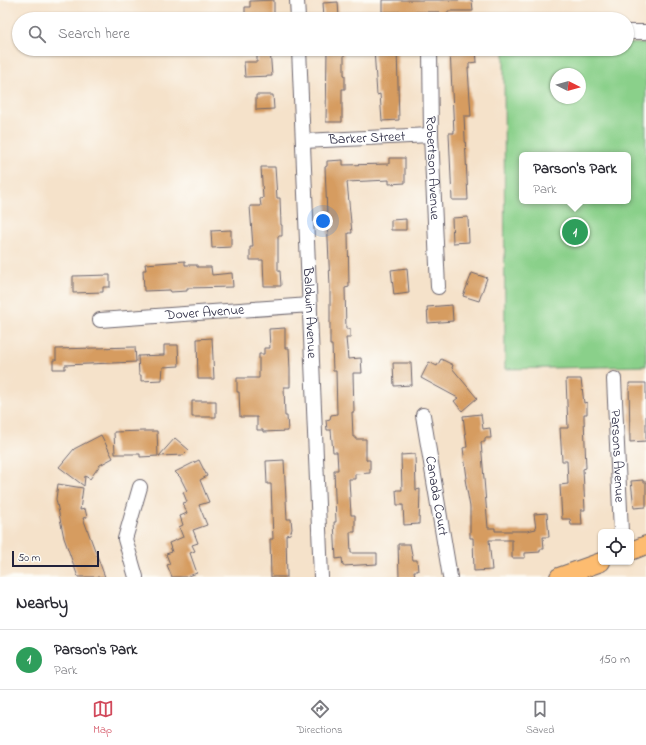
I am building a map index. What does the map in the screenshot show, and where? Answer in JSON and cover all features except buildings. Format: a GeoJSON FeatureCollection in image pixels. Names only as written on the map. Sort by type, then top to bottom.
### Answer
{"type":"FeatureCollection","features":[{"type":"Feature","properties":{"kind":"main road"},"geometry":{"type":"LineString","coordinates":[[634,549],[646,545]]}},
{"type":"Feature","properties":{"kind":"main road"},"geometry":{"type":"LineString","coordinates":[[559,577],[598,563]]}},
{"type":"Feature","properties":{"kind":"street"},"geometry":{"type":"LineString","coordinates":[[297,0],[298,12]]}},
{"type":"Feature","properties":{"kind":"street"},"geometry":{"type":"LineString","coordinates":[[634,32],[646,32]]}},
{"type":"Feature","properties":{"kind":"street","name":"Baldwin Avenue"},"geometry":{"type":"LineString","coordinates":[[300,56],[321,577]]}},
{"type":"Feature","properties":{"kind":"street","name":"Robertson Avenue"},"geometry":{"type":"LineString","coordinates":[[430,56],[431,135],[438,287]]}},
{"type":"Feature","properties":{"kind":"street","name":"Barker Street"},"geometry":{"type":"LineString","coordinates":[[303,141],[431,135]]}},
{"type":"Feature","properties":{"kind":"street","name":"Dover Avenue"},"geometry":{"type":"LineString","coordinates":[[100,320],[310,305]]}},
{"type":"Feature","properties":{"kind":"street","name":"Parsons Avenue"},"geometry":{"type":"LineString","coordinates":[[614,379],[621,529]]}},
{"type":"Feature","properties":{"kind":"street","name":"Canada Court"},"geometry":{"type":"LineString","coordinates":[[423,415],[450,577]]}},
{"type":"Feature","properties":{"kind":"street"},"geometry":{"type":"LineString","coordinates":[[136,577],[125,539],[140,487]]}},
{"type":"Feature","properties":{"kind":"green space"},"geometry":{"type":"Polygon","coordinates":[[[634,43],[646,44],[646,366],[505,369],[504,56],[634,56],[634,43]]]}},
{"type":"Feature","properties":{"kind":"place","name":"Parson's Park"},"geometry":{"type":"Point","coordinates":[575,232]}}]}
